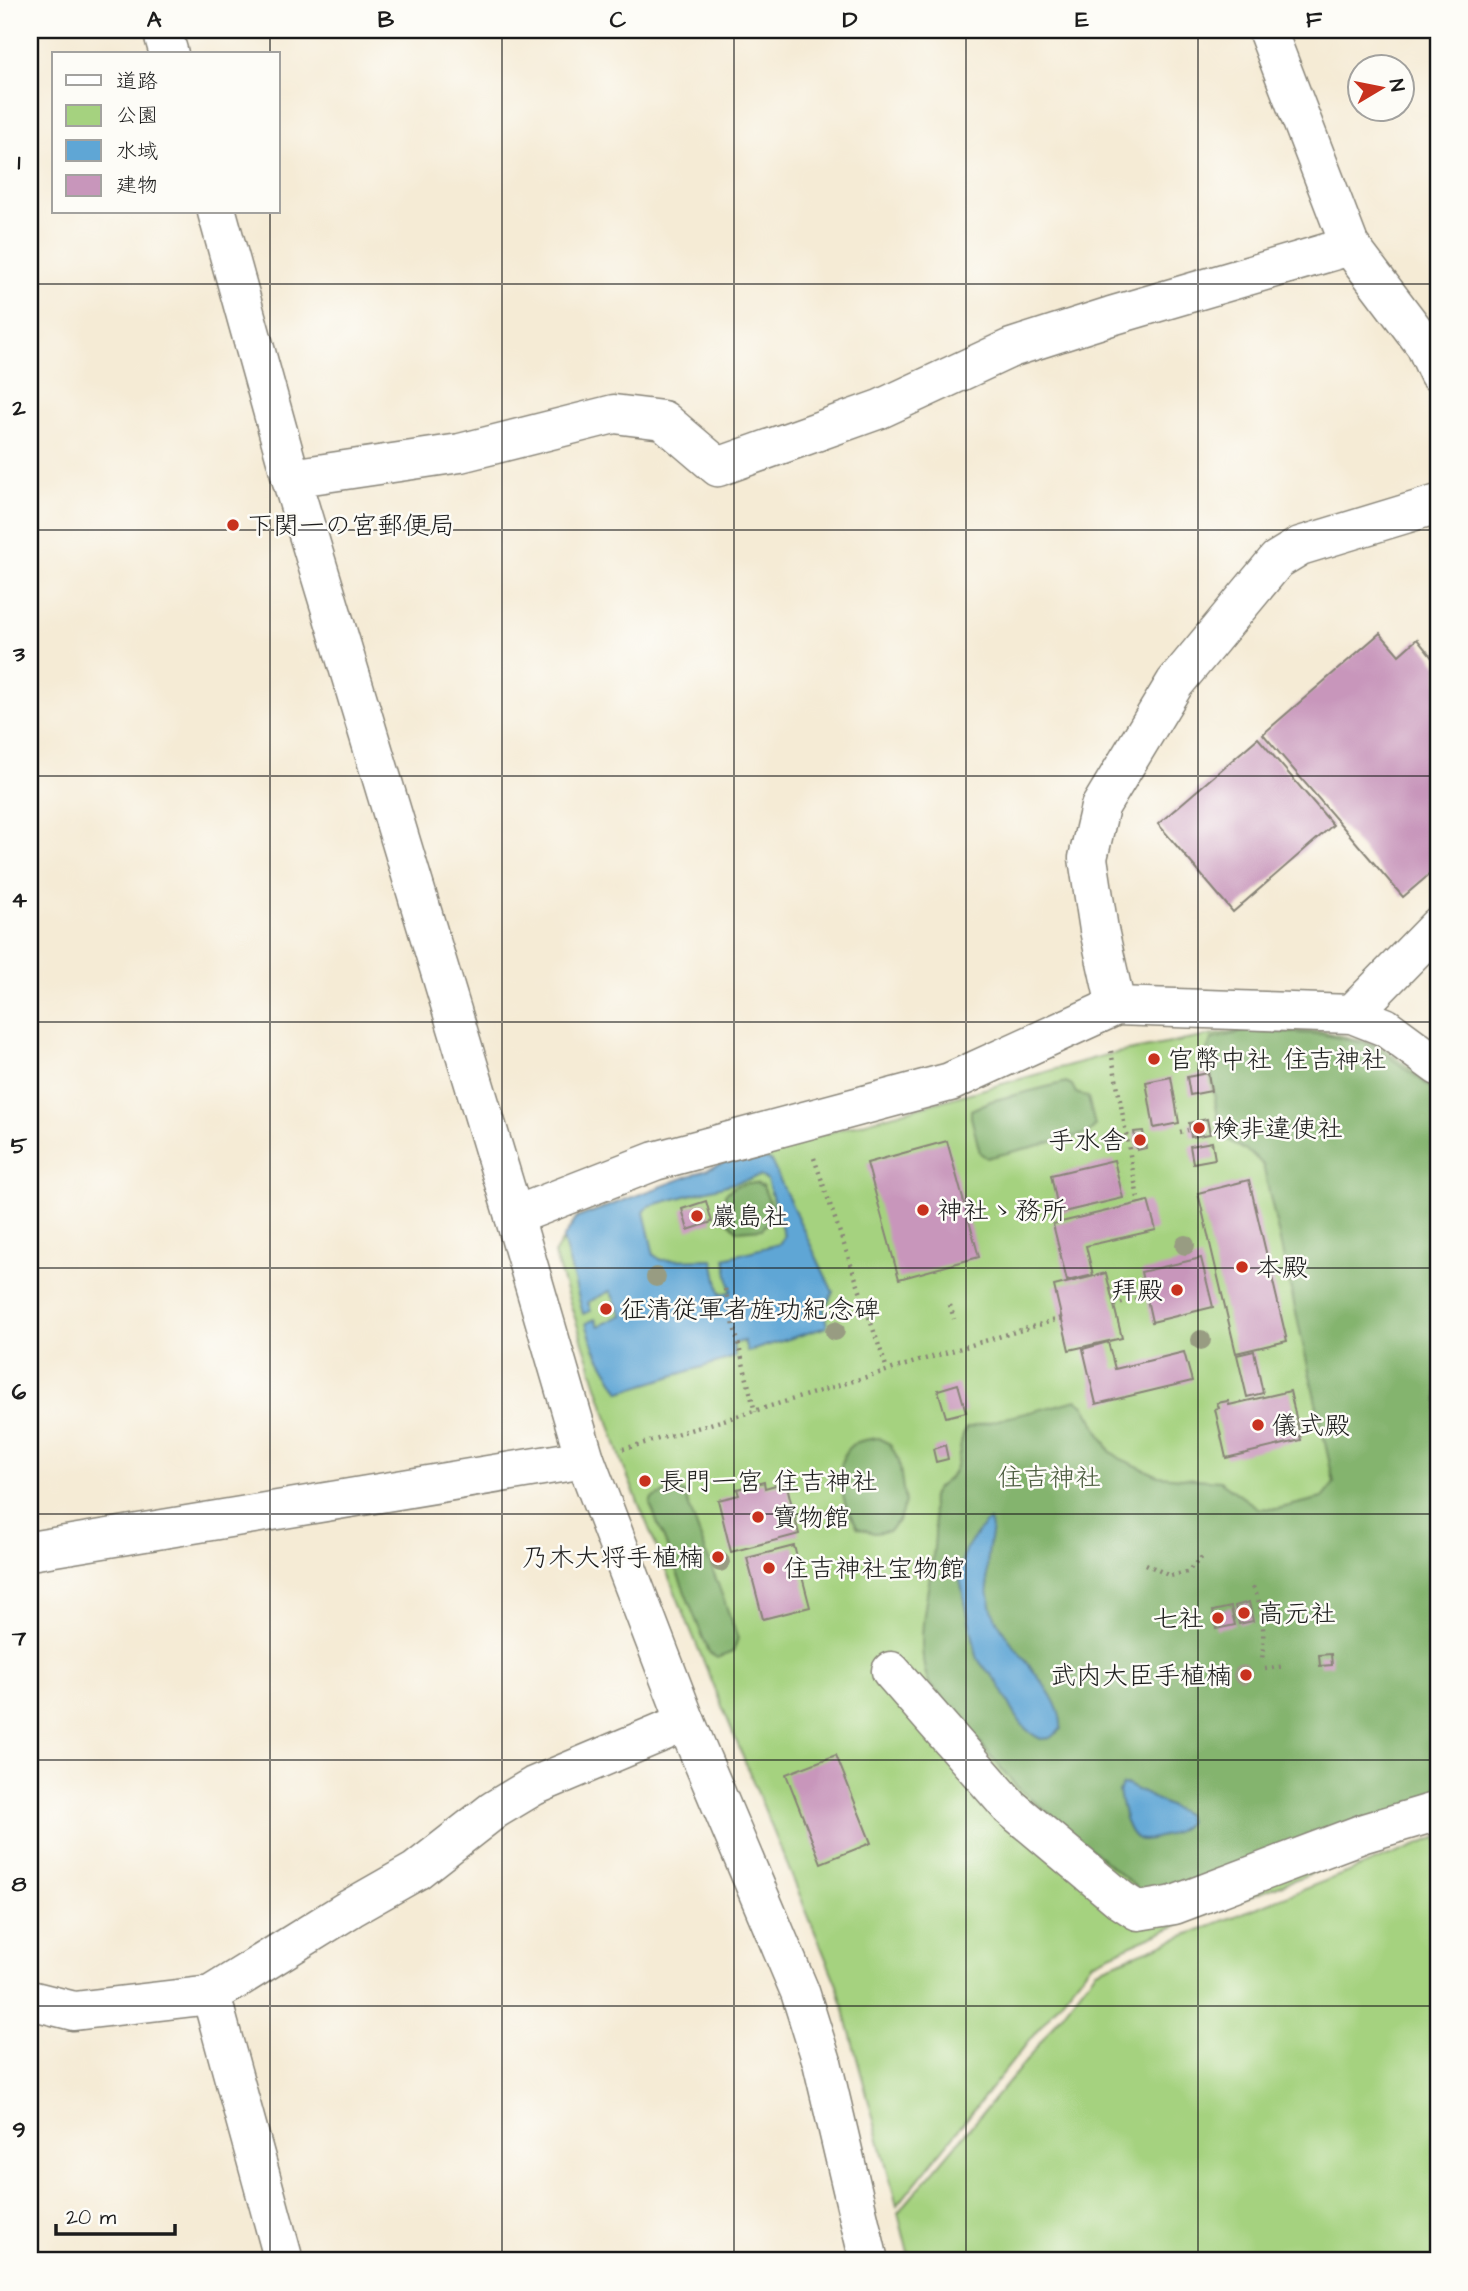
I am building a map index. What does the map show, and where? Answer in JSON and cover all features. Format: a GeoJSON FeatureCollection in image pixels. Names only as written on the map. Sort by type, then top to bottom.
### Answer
{"type":"FeatureCollection","features":[{"type":"Feature","properties":{"kind":"street"},"geometry":{"type":"LineString","coordinates":[[162,30],[168,52]]}},
{"type":"Feature","properties":{"kind":"street"},"geometry":{"type":"LineString","coordinates":[[1267,30],[1350,246],[1425,345],[1438,373]]}},
{"type":"Feature","properties":{"kind":"street"},"geometry":{"type":"LineString","coordinates":[[218,214],[291,478],[514,1216],[602,1455],[687,1721],[800,1992],[822,2062],[869,2261]]}},
{"type":"Feature","properties":{"kind":"street"},"geometry":{"type":"LineString","coordinates":[[291,478],[460,453],[614,414],[663,420],[718,467],[880,410],[1011,348],[1350,246]]}},
{"type":"Feature","properties":{"kind":"street"},"geometry":{"type":"LineString","coordinates":[[1116,1006],[1098,930],[1088,858],[1100,807],[1175,683],[1277,561],[1300,546],[1438,504]]}},
{"type":"Feature","properties":{"kind":"street"},"geometry":{"type":"LineString","coordinates":[[1352,1013],[1438,926]]}},
{"type":"Feature","properties":{"kind":"street"},"geometry":{"type":"LineString","coordinates":[[514,1216],[655,1161],[950,1082],[1116,1006],[1352,1013],[1385,1027],[1438,1066]]}},
{"type":"Feature","properties":{"kind":"street"},"geometry":{"type":"LineString","coordinates":[[30,1550],[602,1455]]}},
{"type":"Feature","properties":{"kind":"street"},"geometry":{"type":"LineString","coordinates":[[891,1671],[1010,1807],[1121,1900],[1138,1911],[1174,1905],[1364,1833],[1438,1811]]}},
{"type":"Feature","properties":{"kind":"street"},"geometry":{"type":"LineString","coordinates":[[30,2000],[75,2011],[211,1995],[416,1871],[494,1810],[534,1786],[687,1721]]}},
{"type":"Feature","properties":{"kind":"street"},"geometry":{"type":"LineString","coordinates":[[211,1995],[284,2261]]}},
{"type":"Feature","properties":{"kind":"path"},"geometry":{"type":"LineString","coordinates":[[1116,1076],[1139,1204]]}},
{"type":"Feature","properties":{"kind":"path"},"geometry":{"type":"LineString","coordinates":[[801,1122],[887,1369]]}},
{"type":"Feature","properties":{"kind":"path"},"geometry":{"type":"LineString","coordinates":[[1180,1132],[1188,1130]]}},
{"type":"Feature","properties":{"kind":"path"},"geometry":{"type":"LineString","coordinates":[[725,1289],[755,1412]]}},
{"type":"Feature","properties":{"kind":"path"},"geometry":{"type":"LineString","coordinates":[[1114,1305],[1142,1298]]}},
{"type":"Feature","properties":{"kind":"path"},"geometry":{"type":"LineString","coordinates":[[950,1306],[954,1319]]}},
{"type":"Feature","properties":{"kind":"path"},"geometry":{"type":"LineString","coordinates":[[602,1455],[755,1412],[887,1369],[1062,1318]]}},
{"type":"Feature","properties":{"kind":"path"},"geometry":{"type":"LineString","coordinates":[[1146,1564],[1170,1576],[1187,1572],[1205,1554]]}},
{"type":"Feature","properties":{"kind":"path"},"geometry":{"type":"LineString","coordinates":[[1253,1587],[1260,1601],[1263,1620],[1262,1662]]}},
{"type":"Feature","properties":{"kind":"path"},"geometry":{"type":"LineString","coordinates":[[1265,1669],[1285,1666]]}},
{"type":"Feature","properties":{"kind":"green space","name":"住吉神社"},"geometry":{"type":"Polygon","coordinates":[[[1246,1029],[1321,1031],[1378,1044],[1438,1089],[1438,1829],[1368,1851],[1178,1925],[1092,1962],[897,2206],[838,1988],[624,1468],[554,1254],[577,1217],[752,1154],[1106,1055],[1246,1029]]]}},
{"type":"Feature","properties":{"kind":"green space"},"geometry":{"type":"Polygon","coordinates":[[[1247,1031],[1321,1034],[1375,1046],[1438,1093],[1438,1796],[1176,1892],[1144,1894],[1016,1786],[928,1682],[922,1645],[935,1534],[932,1497],[956,1468],[966,1428],[1077,1400],[1084,1405],[1110,1451],[1121,1459],[1159,1476],[1220,1481],[1258,1508],[1277,1509],[1322,1498],[1334,1483],[1263,1165],[1253,1155],[1221,1136],[1207,1051],[1212,1039],[1247,1031]]]}},
{"type":"Feature","properties":{"kind":"green space"},"geometry":{"type":"Polygon","coordinates":[[[1066,1082],[1072,1085],[1076,1093],[1088,1097],[1095,1126],[1089,1133],[987,1158],[980,1153],[971,1110],[991,1101],[1066,1082]]]}},
{"type":"Feature","properties":{"kind":"green space"},"geometry":{"type":"Polygon","coordinates":[[[748,1183],[763,1186],[772,1209],[772,1218],[762,1229],[738,1231],[728,1221],[725,1194],[735,1186],[748,1183]]]}},
{"type":"Feature","properties":{"kind":"green space"},"geometry":{"type":"Polygon","coordinates":[[[878,1438],[890,1444],[899,1461],[905,1503],[899,1520],[889,1531],[874,1533],[858,1528],[846,1506],[841,1464],[843,1456],[852,1445],[878,1438]]]}},
{"type":"Feature","properties":{"kind":"green space"},"geometry":{"type":"Polygon","coordinates":[[[674,1489],[684,1493],[738,1638],[733,1652],[717,1658],[709,1653],[650,1504],[652,1498],[674,1489]]]}},
{"type":"Feature","properties":{"kind":"green space"},"geometry":{"type":"Polygon","coordinates":[[[1438,1837],[1438,2261],[910,2261],[898,2213],[1026,2061],[1096,1970],[1438,1837]]]}},
{"type":"Feature","properties":{"kind":"water"},"geometry":{"type":"Polygon","coordinates":[[[750,1153],[771,1161],[833,1292],[824,1310],[827,1327],[747,1352],[744,1341],[733,1344],[735,1357],[620,1392],[594,1348],[586,1323],[595,1319],[599,1326],[622,1315],[610,1291],[588,1302],[591,1311],[583,1314],[563,1239],[577,1218],[750,1153]],[[760,1176],[649,1206],[644,1212],[654,1255],[661,1260],[713,1259],[720,1294],[731,1292],[725,1258],[779,1244],[784,1236],[767,1180],[760,1176]]]}},
{"type":"Feature","properties":{"kind":"water"},"geometry":{"type":"Polygon","coordinates":[[[990,1521],[992,1528],[987,1578],[989,1599],[1008,1638],[1054,1700],[1060,1715],[1061,1729],[1050,1738],[1041,1739],[1025,1728],[1000,1686],[977,1656],[959,1575],[965,1550],[985,1523],[990,1521]]]}},
{"type":"Feature","properties":{"kind":"water"},"geometry":{"type":"Polygon","coordinates":[[[1122,1785],[1185,1814],[1188,1822],[1167,1835],[1144,1840],[1137,1838],[1128,1828],[1123,1813],[1119,1792],[1122,1785]]]}},
{"type":"Feature","properties":{"kind":"building"},"geometry":{"type":"Polygon","coordinates":[[[1380,633],[1399,655],[1417,639],[1438,665],[1438,867],[1403,897],[1263,734],[1380,633]]]}},
{"type":"Feature","properties":{"kind":"building"},"geometry":{"type":"Polygon","coordinates":[[[1258,738],[1333,825],[1233,912],[1158,824],[1258,738]]]}},
{"type":"Feature","properties":{"kind":"building"},"geometry":{"type":"Polygon","coordinates":[[[1208,1073],[1211,1091],[1190,1095],[1187,1077],[1208,1073]]]}},
{"type":"Feature","properties":{"kind":"building"},"geometry":{"type":"Polygon","coordinates":[[[1171,1077],[1179,1123],[1154,1128],[1146,1082],[1171,1077]]]}},
{"type":"Feature","properties":{"kind":"building","name":"検非違使社"},"geometry":{"type":"Polygon","coordinates":[[[1207,1119],[1210,1134],[1191,1137],[1189,1123],[1207,1119]]]}},
{"type":"Feature","properties":{"kind":"building","name":"手水舎"},"geometry":{"type":"Polygon","coordinates":[[[1143,1131],[1146,1148],[1137,1150],[1134,1132],[1143,1131]]]}},
{"type":"Feature","properties":{"kind":"building","name":"神社ゝ務所"},"geometry":{"type":"Polygon","coordinates":[[[947,1141],[979,1257],[899,1279],[867,1163],[947,1141]]]}},
{"type":"Feature","properties":{"kind":"building"},"geometry":{"type":"Polygon","coordinates":[[[1212,1142],[1215,1159],[1193,1163],[1190,1146],[1212,1142]]]}},
{"type":"Feature","properties":{"kind":"building"},"geometry":{"type":"Polygon","coordinates":[[[1114,1160],[1123,1198],[1059,1213],[1051,1175],[1114,1160]]]}},
{"type":"Feature","properties":{"kind":"building","name":"本殿"},"geometry":{"type":"Polygon","coordinates":[[[1249,1180],[1287,1341],[1236,1353],[1198,1193],[1249,1180]]]}},
{"type":"Feature","properties":{"kind":"building","name":"巖島社"},"geometry":{"type":"Polygon","coordinates":[[[706,1201],[712,1222],[688,1230],[682,1209],[706,1201]]]}},
{"type":"Feature","properties":{"kind":"building"},"geometry":{"type":"Polygon","coordinates":[[[1148,1201],[1156,1230],[1086,1246],[1093,1275],[1067,1281],[1053,1224],[1148,1201]]]}},
{"type":"Feature","properties":{"kind":"building","name":"拜殿"},"geometry":{"type":"Polygon","coordinates":[[[1201,1258],[1213,1307],[1152,1322],[1141,1272],[1201,1258]]]}},
{"type":"Feature","properties":{"kind":"building"},"geometry":{"type":"Polygon","coordinates":[[[1106,1273],[1122,1338],[1069,1350],[1054,1286],[1106,1273]]]}},
{"type":"Feature","properties":{"kind":"building"},"geometry":{"type":"Polygon","coordinates":[[[1108,1342],[1115,1369],[1184,1352],[1192,1381],[1096,1404],[1083,1349],[1108,1342]]]}},
{"type":"Feature","properties":{"kind":"building"},"geometry":{"type":"Polygon","coordinates":[[[1254,1351],[1263,1393],[1247,1397],[1237,1355],[1254,1351]]]}},
{"type":"Feature","properties":{"kind":"building"},"geometry":{"type":"Polygon","coordinates":[[[958,1384],[966,1412],[946,1417],[938,1390],[958,1384]]]}},
{"type":"Feature","properties":{"kind":"building","name":"儀式殿"},"geometry":{"type":"Polygon","coordinates":[[[1290,1391],[1301,1440],[1226,1458],[1215,1409],[1219,1408],[1217,1403],[1228,1401],[1229,1405],[1290,1391]]]}},
{"type":"Feature","properties":{"kind":"building"},"geometry":{"type":"Polygon","coordinates":[[[945,1445],[948,1459],[936,1462],[933,1449],[945,1445]]]}},
{"type":"Feature","properties":{"kind":"building","name":"寶物館"},"geometry":{"type":"Polygon","coordinates":[[[764,1482],[765,1488],[786,1482],[799,1534],[731,1552],[718,1500],[739,1495],[737,1489],[764,1482]]]}},
{"type":"Feature","properties":{"kind":"building"},"geometry":{"type":"Polygon","coordinates":[[[794,1546],[810,1607],[763,1619],[747,1558],[794,1546]]]}},
{"type":"Feature","properties":{"kind":"building","name":"高元社"},"geometry":{"type":"Polygon","coordinates":[[[1249,1602],[1253,1621],[1239,1624],[1235,1606],[1249,1602]]]}},
{"type":"Feature","properties":{"kind":"building"},"geometry":{"type":"Polygon","coordinates":[[[1231,1607],[1235,1625],[1216,1629],[1213,1611],[1231,1607]]]}},
{"type":"Feature","properties":{"kind":"building"},"geometry":{"type":"Polygon","coordinates":[[[1331,1654],[1332,1665],[1320,1666],[1319,1655],[1331,1654]]]}},
{"type":"Feature","properties":{"kind":"building"},"geometry":{"type":"Polygon","coordinates":[[[836,1755],[871,1843],[821,1863],[786,1774],[836,1755]]]}},
{"type":"Feature","properties":{"kind":"place","name":"下関一の宮郵便局"},"geometry":{"type":"Point","coordinates":[233,525]}},
{"type":"Feature","properties":{"kind":"place","name":"官幣中社 住吉神社"},"geometry":{"type":"Point","coordinates":[1154,1059]}},
{"type":"Feature","properties":{"kind":"place","name":"検非違使社"},"geometry":{"type":"Point","coordinates":[1199,1128]}},
{"type":"Feature","properties":{"kind":"place","name":"手水舎"},"geometry":{"type":"Point","coordinates":[1140,1140]}},
{"type":"Feature","properties":{"kind":"place","name":"神社ゝ務所"},"geometry":{"type":"Point","coordinates":[923,1210]}},
{"type":"Feature","properties":{"kind":"place","name":"巖島社"},"geometry":{"type":"Point","coordinates":[697,1216]}},
{"type":"Feature","properties":{"kind":"place","name":"本殿"},"geometry":{"type":"Point","coordinates":[1242,1267]}},
{"type":"Feature","properties":{"kind":"place","name":"拜殿"},"geometry":{"type":"Point","coordinates":[1177,1290]}},
{"type":"Feature","properties":{"kind":"place","name":"征清従軍者旌功紀念碑"},"geometry":{"type":"Point","coordinates":[606,1309]}},
{"type":"Feature","properties":{"kind":"place","name":"儀式殿"},"geometry":{"type":"Point","coordinates":[1258,1425]}},
{"type":"Feature","properties":{"kind":"place","name":"長門一宮 住吉神社"},"geometry":{"type":"Point","coordinates":[645,1481]}},
{"type":"Feature","properties":{"kind":"place","name":"寶物館"},"geometry":{"type":"Point","coordinates":[758,1517]}},
{"type":"Feature","properties":{"kind":"place","name":"乃木大将手植楠"},"geometry":{"type":"Point","coordinates":[718,1557]}},
{"type":"Feature","properties":{"kind":"place","name":"住吉神社宝物館"},"geometry":{"type":"Point","coordinates":[769,1568]}},
{"type":"Feature","properties":{"kind":"place","name":"高元社"},"geometry":{"type":"Point","coordinates":[1244,1613]}},
{"type":"Feature","properties":{"kind":"place","name":"七社"},"geometry":{"type":"Point","coordinates":[1218,1618]}},
{"type":"Feature","properties":{"kind":"place","name":"武内大臣手植楠"},"geometry":{"type":"Point","coordinates":[1246,1675]}}]}
